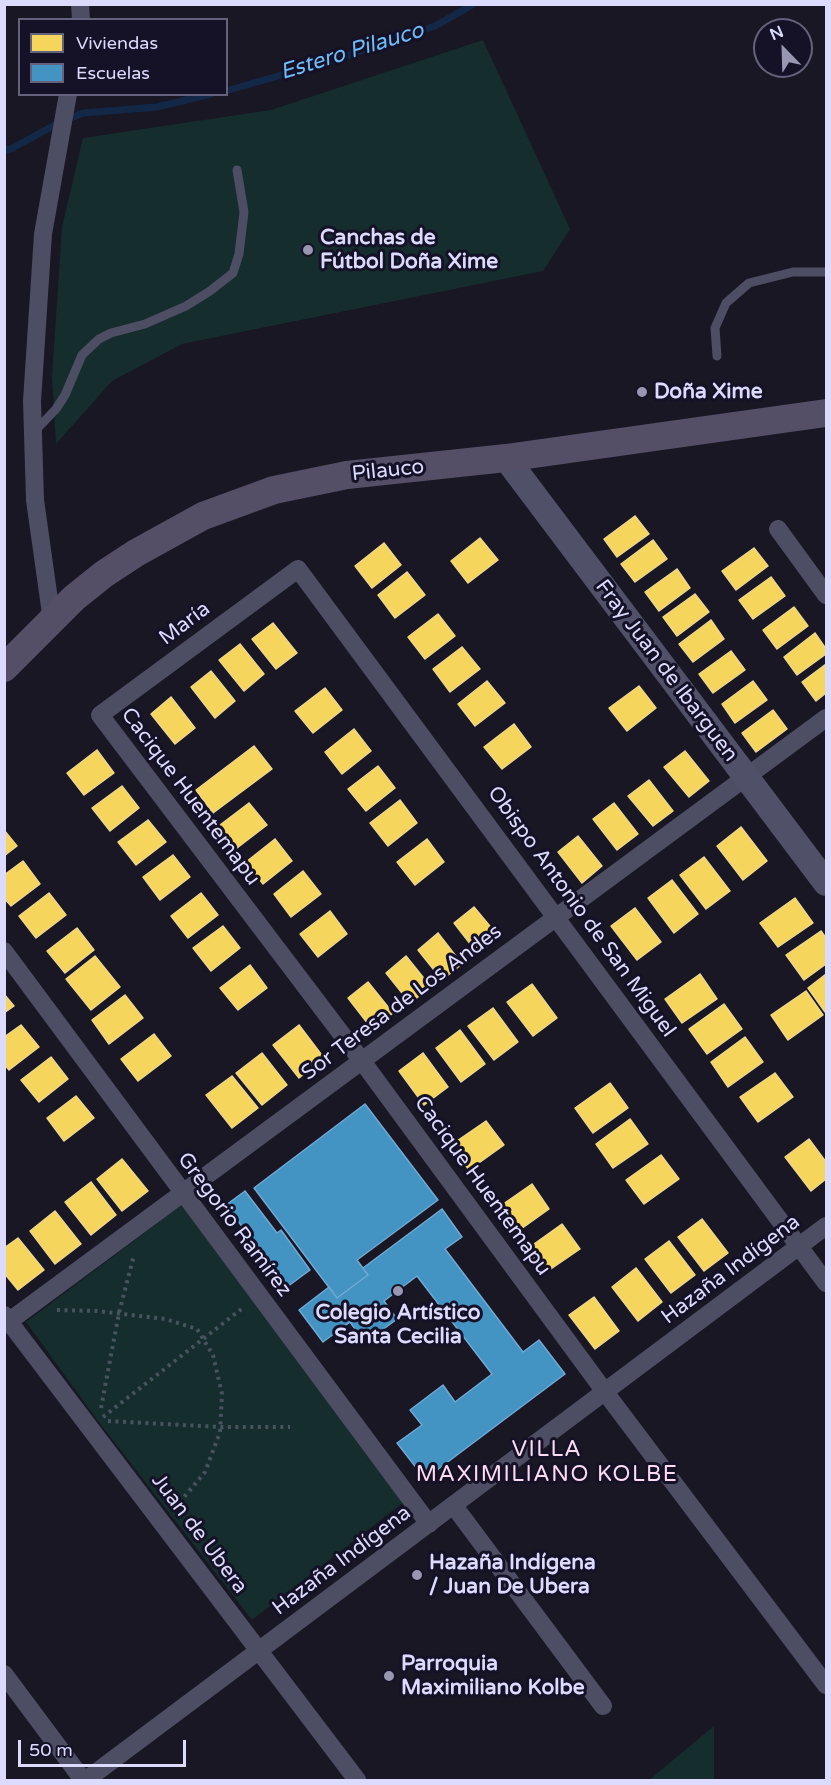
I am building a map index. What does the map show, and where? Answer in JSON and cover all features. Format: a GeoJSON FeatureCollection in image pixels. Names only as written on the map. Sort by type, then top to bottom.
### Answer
{"type":"FeatureCollection","features":[{"type":"Feature","properties":{"kind":"main road","name":"Pilauco"},"geometry":{"type":"LineString","coordinates":[[4,668],[104,574],[177,529],[238,502],[283,488],[347,475],[506,458],[826,412]]}},
{"type":"Feature","properties":{"kind":"street"},"geometry":{"type":"LineString","coordinates":[[52,621],[36,500],[32,400],[43,234],[68,96]]}},
{"type":"Feature","properties":{"kind":"street","name":"Fray Juan de Ibarguen"},"geometry":{"type":"LineString","coordinates":[[506,458],[826,883]]}},
{"type":"Feature","properties":{"kind":"street"},"geometry":{"type":"LineString","coordinates":[[778,529],[826,595]]}},
{"type":"Feature","properties":{"kind":"street","name":"María"},"geometry":{"type":"LineString","coordinates":[[100,715],[298,569]]}},
{"type":"Feature","properties":{"kind":"street","name":"Obispo Antonio de San Miguel"},"geometry":{"type":"LineString","coordinates":[[298,569],[826,1283]]}},
{"type":"Feature","properties":{"kind":"street","name":"Cacique Huentemapu"},"geometry":{"type":"LineString","coordinates":[[100,715],[362,1061],[605,1392],[826,1685]]}},
{"type":"Feature","properties":{"kind":"street","name":"Sor Teresa de Los Andes"},"geometry":{"type":"LineString","coordinates":[[6,1321],[141,1224],[826,718]]}},
{"type":"Feature","properties":{"kind":"street","name":"Gregorio Ramírez"},"geometry":{"type":"LineString","coordinates":[[4,951],[429,1524]]}},
{"type":"Feature","properties":{"kind":"street","name":"Hazaña Indígena"},"geometry":{"type":"LineString","coordinates":[[85,1780],[826,1226]]}},
{"type":"Feature","properties":{"kind":"street","name":"Juan de Ubera"},"geometry":{"type":"LineString","coordinates":[[6,1321],[357,1780]]}},
{"type":"Feature","properties":{"kind":"street"},"geometry":{"type":"LineString","coordinates":[[454,1506],[603,1706]]}},
{"type":"Feature","properties":{"kind":"street"},"geometry":{"type":"LineString","coordinates":[[4,1674],[85,1780]]}},
{"type":"Feature","properties":{"kind":"lane"},"geometry":{"type":"LineString","coordinates":[[33,433],[56,409],[65,395],[82,355],[99,339],[111,333],[156,320],[186,306],[233,273],[239,254],[244,212],[237,170]]}},
{"type":"Feature","properties":{"kind":"lane"},"geometry":{"type":"LineString","coordinates":[[717,356],[715,328],[722,311],[726,303],[749,284],[793,272],[826,272]]}},
{"type":"Feature","properties":{"kind":"path"},"geometry":{"type":"LineString","coordinates":[[98,1421],[119,1313],[141,1224]]}},
{"type":"Feature","properties":{"kind":"path"},"geometry":{"type":"LineString","coordinates":[[98,1421],[259,1296]]}},
{"type":"Feature","properties":{"kind":"path"},"geometry":{"type":"LineString","coordinates":[[48,1312],[58,1310],[119,1313],[165,1319],[197,1329],[213,1355],[222,1394],[220,1432],[205,1472],[162,1523]]}},
{"type":"Feature","properties":{"kind":"path"},"geometry":{"type":"LineString","coordinates":[[98,1421],[220,1427],[290,1427]]}},
{"type":"Feature","properties":{"kind":"green space","name":"Canchas de Fútbol Doña Xime"},"geometry":{"type":"Polygon","coordinates":[[[483,40],[570,229],[543,271],[182,344],[112,381],[56,444],[52,377],[62,227],[83,138],[271,110],[483,40]]]}},
{"type":"Feature","properties":{"kind":"green space"},"geometry":{"type":"Polygon","coordinates":[[[183,1204],[405,1501],[252,1620],[98,1421],[26,1322],[183,1204]]]}},
{"type":"Feature","properties":{"kind":"green space"},"geometry":{"type":"Polygon","coordinates":[[[714,1726],[714,1780],[649,1780],[714,1726]]]}},
{"type":"Feature","properties":{"kind":"building: Viviendas"},"geometry":{"type":"Polygon","coordinates":[[[635,516],[649,534],[617,557],[604,539],[635,516]]]}},
{"type":"Feature","properties":{"kind":"building: Viviendas"},"geometry":{"type":"Polygon","coordinates":[[[480,538],[498,560],[468,583],[451,561],[480,538]]]}},
{"type":"Feature","properties":{"kind":"building: Viviendas"},"geometry":{"type":"Polygon","coordinates":[[[653,540],[667,559],[635,582],[621,564],[653,540]]]}},
{"type":"Feature","properties":{"kind":"building: Viviendas"},"geometry":{"type":"Polygon","coordinates":[[[384,543],[401,565],[372,588],[355,566],[384,543]]]}},
{"type":"Feature","properties":{"kind":"building: Viviendas"},"geometry":{"type":"Polygon","coordinates":[[[754,548],[768,566],[736,590],[722,571],[754,548]]]}},
{"type":"Feature","properties":{"kind":"building: Viviendas"},"geometry":{"type":"Polygon","coordinates":[[[677,569],[690,588],[659,611],[645,592],[677,569]]]}},
{"type":"Feature","properties":{"kind":"building: Viviendas"},"geometry":{"type":"Polygon","coordinates":[[[407,572],[425,595],[395,618],[378,595],[407,572]]]}},
{"type":"Feature","properties":{"kind":"building: Viviendas"},"geometry":{"type":"Polygon","coordinates":[[[771,577],[785,596],[753,619],[739,600],[771,577]]]}},
{"type":"Feature","properties":{"kind":"building: Viviendas"},"geometry":{"type":"Polygon","coordinates":[[[695,594],[709,612],[677,636],[663,617],[695,594]]]}},
{"type":"Feature","properties":{"kind":"building: Viviendas"},"geometry":{"type":"Polygon","coordinates":[[[794,607],[808,626],[777,649],[763,630],[794,607]]]}},
{"type":"Feature","properties":{"kind":"building: Viviendas"},"geometry":{"type":"Polygon","coordinates":[[[438,614],[455,636],[425,659],[408,637],[438,614]]]}},
{"type":"Feature","properties":{"kind":"building: Viviendas"},"geometry":{"type":"Polygon","coordinates":[[[711,620],[724,639],[693,662],[679,644],[711,620]]]}},
{"type":"Feature","properties":{"kind":"building: Viviendas"},"geometry":{"type":"Polygon","coordinates":[[[273,623],[297,653],[276,669],[252,639],[273,623]]]}},
{"type":"Feature","properties":{"kind":"building: Viviendas"},"geometry":{"type":"Polygon","coordinates":[[[815,633],[826,649],[826,654],[797,675],[784,657],[815,633]]]}},
{"type":"Feature","properties":{"kind":"building: Viviendas"},"geometry":{"type":"Polygon","coordinates":[[[240,644],[264,674],[244,691],[219,660],[240,644]]]}},
{"type":"Feature","properties":{"kind":"building: Viviendas"},"geometry":{"type":"Polygon","coordinates":[[[462,647],[480,669],[450,692],[433,669],[462,647]]]}},
{"type":"Feature","properties":{"kind":"building: Viviendas"},"geometry":{"type":"Polygon","coordinates":[[[731,651],[745,670],[713,693],[699,674],[731,651]]]}},
{"type":"Feature","properties":{"kind":"building: Viviendas"},"geometry":{"type":"Polygon","coordinates":[[[826,664],[826,693],[816,701],[802,682],[826,664]]]}},
{"type":"Feature","properties":{"kind":"building: Viviendas"},"geometry":{"type":"Polygon","coordinates":[[[211,671],[235,701],[215,718],[191,687],[211,671]]]}},
{"type":"Feature","properties":{"kind":"building: Viviendas"},"geometry":{"type":"Polygon","coordinates":[[[487,681],[505,703],[475,726],[458,704],[487,681]]]}},
{"type":"Feature","properties":{"kind":"building: Viviendas"},"geometry":{"type":"Polygon","coordinates":[[[753,681],[767,700],[735,723],[722,704],[753,681]]]}},
{"type":"Feature","properties":{"kind":"building: Viviendas"},"geometry":{"type":"Polygon","coordinates":[[[639,686],[656,708],[627,731],[609,708],[639,686]]]}},
{"type":"Feature","properties":{"kind":"building: Viviendas"},"geometry":{"type":"Polygon","coordinates":[[[325,688],[342,710],[313,733],[295,711],[325,688]]]}},
{"type":"Feature","properties":{"kind":"building: Viviendas"},"geometry":{"type":"Polygon","coordinates":[[[171,697],[195,728],[175,744],[151,714],[171,697]]]}},
{"type":"Feature","properties":{"kind":"building: Viviendas"},"geometry":{"type":"Polygon","coordinates":[[[773,710],[787,729],[756,752],[742,733],[773,710]]]}},
{"type":"Feature","properties":{"kind":"building: Viviendas"},"geometry":{"type":"Polygon","coordinates":[[[514,724],[531,747],[502,769],[484,747],[514,724]]]}},
{"type":"Feature","properties":{"kind":"building: Viviendas"},"geometry":{"type":"Polygon","coordinates":[[[354,729],[371,751],[342,774],[325,752],[354,729]]]}},
{"type":"Feature","properties":{"kind":"building: Viviendas"},"geometry":{"type":"Polygon","coordinates":[[[254,746],[272,769],[213,813],[196,790],[254,746]]]}},
{"type":"Feature","properties":{"kind":"building: Viviendas"},"geometry":{"type":"Polygon","coordinates":[[[97,750],[114,773],[84,795],[67,773],[97,750]]]}},
{"type":"Feature","properties":{"kind":"building: Viviendas"},"geometry":{"type":"Polygon","coordinates":[[[685,751],[709,781],[689,797],[664,767],[685,751]]]}},
{"type":"Feature","properties":{"kind":"building: Viviendas"},"geometry":{"type":"Polygon","coordinates":[[[378,766],[395,788],[366,811],[348,789],[378,766]]]}},
{"type":"Feature","properties":{"kind":"building: Viviendas"},"geometry":{"type":"Polygon","coordinates":[[[649,780],[673,811],[653,826],[628,796],[649,780]]]}},
{"type":"Feature","properties":{"kind":"building: Viviendas"},"geometry":{"type":"Polygon","coordinates":[[[122,786],[139,808],[110,831],[92,808],[122,786]]]}},
{"type":"Feature","properties":{"kind":"building: Viviendas"},"geometry":{"type":"Polygon","coordinates":[[[400,800],[417,823],[388,846],[370,823],[400,800]]]}},
{"type":"Feature","properties":{"kind":"building: Viviendas"},"geometry":{"type":"Polygon","coordinates":[[[249,803],[267,825],[237,848],[220,825],[249,803]]]}},
{"type":"Feature","properties":{"kind":"building: Viviendas"},"geometry":{"type":"Polygon","coordinates":[[[614,803],[638,834],[617,850],[593,819],[614,803]]]}},
{"type":"Feature","properties":{"kind":"building: Viviendas"},"geometry":{"type":"Polygon","coordinates":[[[148,820],[166,842],[136,865],[118,842],[148,820]]]}},
{"type":"Feature","properties":{"kind":"building: Viviendas"},"geometry":{"type":"Polygon","coordinates":[[[741,827],[767,861],[743,880],[717,846],[741,827]]]}},
{"type":"Feature","properties":{"kind":"building: Viviendas"},"geometry":{"type":"Polygon","coordinates":[[[4,830],[17,846],[4,856],[4,830]]]}},
{"type":"Feature","properties":{"kind":"building: Viviendas"},"geometry":{"type":"Polygon","coordinates":[[[578,836],[602,866],[582,883],[558,852],[578,836]]]}},
{"type":"Feature","properties":{"kind":"building: Viviendas"},"geometry":{"type":"Polygon","coordinates":[[[275,839],[292,861],[263,884],[246,862],[275,839]]]}},
{"type":"Feature","properties":{"kind":"building: Viviendas"},"geometry":{"type":"Polygon","coordinates":[[[427,839],[444,862],[415,885],[397,862],[427,839]]]}},
{"type":"Feature","properties":{"kind":"building: Viviendas"},"geometry":{"type":"Polygon","coordinates":[[[173,855],[190,877],[160,900],[143,877],[173,855]]]}},
{"type":"Feature","properties":{"kind":"building: Viviendas"},"geometry":{"type":"Polygon","coordinates":[[[704,857],[730,891],[706,909],[680,875],[704,857]]]}},
{"type":"Feature","properties":{"kind":"building: Viviendas"},"geometry":{"type":"Polygon","coordinates":[[[23,861],[40,884],[11,906],[4,898],[4,875],[23,861]]]}},
{"type":"Feature","properties":{"kind":"building: Viviendas"},"geometry":{"type":"Polygon","coordinates":[[[303,871],[321,894],[291,917],[274,894],[303,871]]]}},
{"type":"Feature","properties":{"kind":"building: Viviendas"},"geometry":{"type":"Polygon","coordinates":[[[672,880],[698,914],[674,933],[648,898],[672,880]]]}},
{"type":"Feature","properties":{"kind":"building: Viviendas"},"geometry":{"type":"Polygon","coordinates":[[[49,893],[66,915],[36,938],[19,916],[49,893]]]}},
{"type":"Feature","properties":{"kind":"building: Viviendas"},"geometry":{"type":"Polygon","coordinates":[[[201,893],[218,915],[188,938],[171,916],[201,893]]]}},
{"type":"Feature","properties":{"kind":"building: Viviendas"},"geometry":{"type":"Polygon","coordinates":[[[795,898],[813,923],[778,947],[760,923],[795,898]]]}},
{"type":"Feature","properties":{"kind":"building: Viviendas"},"geometry":{"type":"Polygon","coordinates":[[[474,907],[499,937],[478,954],[454,923],[474,907]]]}},
{"type":"Feature","properties":{"kind":"building: Viviendas"},"geometry":{"type":"Polygon","coordinates":[[[635,908],[661,942],[637,960],[611,926],[635,908]]]}},
{"type":"Feature","properties":{"kind":"building: Viviendas"},"geometry":{"type":"Polygon","coordinates":[[[330,911],[347,934],[318,957],[300,934],[330,911]]]}},
{"type":"Feature","properties":{"kind":"building: Viviendas"},"geometry":{"type":"Polygon","coordinates":[[[223,926],[240,948],[211,971],[193,948],[223,926]]]}},
{"type":"Feature","properties":{"kind":"building: Viviendas"},"geometry":{"type":"Polygon","coordinates":[[[77,928],[94,950],[65,973],[47,951],[77,928]]]}},
{"type":"Feature","properties":{"kind":"building: Viviendas"},"geometry":{"type":"Polygon","coordinates":[[[821,931],[826,938],[826,964],[804,980],[786,955],[821,931]]]}},
{"type":"Feature","properties":{"kind":"building: Viviendas"},"geometry":{"type":"Polygon","coordinates":[[[438,933],[462,964],[442,980],[418,950],[438,933]]]}},
{"type":"Feature","properties":{"kind":"building: Viviendas"},"geometry":{"type":"Polygon","coordinates":[[[95,956],[120,987],[91,1010],[66,979],[95,956]]]}},
{"type":"Feature","properties":{"kind":"building: Viviendas"},"geometry":{"type":"Polygon","coordinates":[[[406,956],[431,987],[410,1003],[386,973],[406,956]]]}},
{"type":"Feature","properties":{"kind":"building: Viviendas"},"geometry":{"type":"Polygon","coordinates":[[[250,965],[267,988],[238,1010],[220,988],[250,965]]]}},
{"type":"Feature","properties":{"kind":"building: Viviendas"},"geometry":{"type":"Polygon","coordinates":[[[700,974],[717,999],[682,1023],[665,999],[700,974]]]}},
{"type":"Feature","properties":{"kind":"building: Viviendas"},"geometry":{"type":"Polygon","coordinates":[[[826,974],[826,1011],[825,1012],[808,988],[826,974]]]}},
{"type":"Feature","properties":{"kind":"building: Viviendas"},"geometry":{"type":"Polygon","coordinates":[[[368,982],[393,1013],[372,1029],[348,998],[368,982]]]}},
{"type":"Feature","properties":{"kind":"building: Viviendas"},"geometry":{"type":"Polygon","coordinates":[[[532,984],[557,1018],[533,1036],[507,1002],[532,984]]]}},
{"type":"Feature","properties":{"kind":"building: Viviendas"},"geometry":{"type":"Polygon","coordinates":[[[806,991],[823,1015],[788,1040],[771,1015],[806,991]]]}},
{"type":"Feature","properties":{"kind":"building: Viviendas"},"geometry":{"type":"Polygon","coordinates":[[[4,994],[14,1006],[4,1013],[4,994]]]}},
{"type":"Feature","properties":{"kind":"building: Viviendas"},"geometry":{"type":"Polygon","coordinates":[[[125,995],[143,1018],[109,1044],[92,1020],[125,995]]]}},
{"type":"Feature","properties":{"kind":"building: Viviendas"},"geometry":{"type":"Polygon","coordinates":[[[724,1004],[742,1029],[707,1054],[689,1029],[724,1004]]]}},
{"type":"Feature","properties":{"kind":"building: Viviendas"},"geometry":{"type":"Polygon","coordinates":[[[493,1008],[518,1042],[494,1060],[468,1026],[493,1008]]]}},
{"type":"Feature","properties":{"kind":"building: Viviendas"},"geometry":{"type":"Polygon","coordinates":[[[21,1025],[39,1047],[9,1070],[4,1064],[4,1037],[21,1025]]]}},
{"type":"Feature","properties":{"kind":"building: Viviendas"},"geometry":{"type":"Polygon","coordinates":[[[299,1025],[324,1058],[299,1078],[273,1045],[299,1025]]]}},
{"type":"Feature","properties":{"kind":"building: Viviendas"},"geometry":{"type":"Polygon","coordinates":[[[460,1030],[485,1064],[461,1082],[436,1048],[460,1030]]]}},
{"type":"Feature","properties":{"kind":"building: Viviendas"},"geometry":{"type":"Polygon","coordinates":[[[154,1034],[171,1056],[138,1081],[121,1059],[154,1034]]]}},
{"type":"Feature","properties":{"kind":"building: Viviendas"},"geometry":{"type":"Polygon","coordinates":[[[745,1037],[763,1062],[728,1087],[711,1062],[745,1037]]]}},
{"type":"Feature","properties":{"kind":"building: Viviendas"},"geometry":{"type":"Polygon","coordinates":[[[262,1053],[287,1085],[262,1105],[236,1073],[262,1053]]]}},
{"type":"Feature","properties":{"kind":"building: Viviendas"},"geometry":{"type":"Polygon","coordinates":[[[423,1053],[448,1087],[424,1105],[399,1071],[423,1053]]]}},
{"type":"Feature","properties":{"kind":"building: Viviendas"},"geometry":{"type":"Polygon","coordinates":[[[51,1057],[68,1079],[39,1102],[21,1080],[51,1057]]]}},
{"type":"Feature","properties":{"kind":"building: Viviendas"},"geometry":{"type":"Polygon","coordinates":[[[775,1073],[793,1097],[758,1122],[740,1097],[775,1073]]]}},
{"type":"Feature","properties":{"kind":"building: Viviendas"},"geometry":{"type":"Polygon","coordinates":[[[232,1076],[258,1108],[232,1128],[206,1095],[232,1076]]]}},
{"type":"Feature","properties":{"kind":"building: Viviendas"},"geometry":{"type":"Polygon","coordinates":[[[610,1083],[628,1108],[593,1133],[575,1108],[610,1083]]]}},
{"type":"Feature","properties":{"kind":"building: Viviendas"},"geometry":{"type":"Polygon","coordinates":[[[76,1096],[94,1118],[64,1141],[47,1118],[76,1096]]]}},
{"type":"Feature","properties":{"kind":"building: Viviendas"},"geometry":{"type":"Polygon","coordinates":[[[630,1119],[648,1144],[613,1168],[596,1144],[630,1119]]]}},
{"type":"Feature","properties":{"kind":"building: Viviendas"},"geometry":{"type":"Polygon","coordinates":[[[486,1121],[504,1145],[469,1170],[451,1145],[486,1121]]]}},
{"type":"Feature","properties":{"kind":"building: Viviendas"},"geometry":{"type":"Polygon","coordinates":[[[809,1139],[826,1162],[826,1179],[811,1191],[785,1157],[809,1139]]]}},
{"type":"Feature","properties":{"kind":"building: Viviendas"},"geometry":{"type":"Polygon","coordinates":[[[661,1155],[679,1179],[644,1204],[626,1180],[661,1155]]]}},
{"type":"Feature","properties":{"kind":"building: Viviendas"},"geometry":{"type":"Polygon","coordinates":[[[122,1159],[148,1191],[122,1211],[97,1179],[122,1159]]]}},
{"type":"Feature","properties":{"kind":"building: Viviendas"},"geometry":{"type":"Polygon","coordinates":[[[91,1182],[116,1215],[91,1235],[65,1202],[91,1182]]]}},
{"type":"Feature","properties":{"kind":"building: Viviendas"},"geometry":{"type":"Polygon","coordinates":[[[532,1184],[549,1209],[514,1234],[496,1209],[532,1184]]]}},
{"type":"Feature","properties":{"kind":"building: Viviendas"},"geometry":{"type":"Polygon","coordinates":[[[55,1211],[81,1244],[55,1264],[30,1231],[55,1211]]]}},
{"type":"Feature","properties":{"kind":"building: Viviendas"},"geometry":{"type":"Polygon","coordinates":[[[702,1219],[728,1253],[704,1271],[678,1237],[702,1219]]]}},
{"type":"Feature","properties":{"kind":"building: Viviendas"},"geometry":{"type":"Polygon","coordinates":[[[562,1224],[580,1249],[545,1273],[527,1249],[562,1224]]]}},
{"type":"Feature","properties":{"kind":"building: Viviendas"},"geometry":{"type":"Polygon","coordinates":[[[18,1238],[44,1270],[18,1290],[4,1273],[4,1248],[18,1238]]]}},
{"type":"Feature","properties":{"kind":"building: Viviendas"},"geometry":{"type":"Polygon","coordinates":[[[669,1241],[695,1275],[671,1293],[645,1259],[669,1241]]]}},
{"type":"Feature","properties":{"kind":"building: Viviendas"},"geometry":{"type":"Polygon","coordinates":[[[636,1268],[662,1302],[638,1321],[612,1287],[636,1268]]]}},
{"type":"Feature","properties":{"kind":"building: Viviendas"},"geometry":{"type":"Polygon","coordinates":[[[594,1297],[619,1331],[595,1349],[569,1315],[594,1297]]]}},
{"type":"Feature","properties":{"kind":"building: Escuelas"},"geometry":{"type":"Polygon","coordinates":[[[365,1104],[438,1200],[357,1260],[368,1275],[337,1298],[254,1188],[365,1104]]]}},
{"type":"Feature","properties":{"kind":"building: Escuelas"},"geometry":{"type":"Polygon","coordinates":[[[245,1191],[277,1233],[281,1230],[310,1270],[287,1287],[226,1205],[245,1191]]]}},
{"type":"Feature","properties":{"kind":"building: Escuelas"},"geometry":{"type":"Polygon","coordinates":[[[442,1209],[462,1237],[445,1249],[523,1352],[539,1340],[565,1374],[425,1479],[397,1443],[422,1425],[410,1410],[443,1385],[455,1402],[492,1374],[417,1276],[384,1301],[397,1319],[365,1343],[350,1322],[323,1342],[299,1310],[329,1287],[337,1298],[368,1275],[363,1268],[442,1209]]]}},
{"type":"Feature","properties":{"kind":"waterway","name":"Estero Pilauco"},"geometry":{"type":"LineString","coordinates":[[228,90],[337,59],[435,26],[474,4]]}},
{"type":"Feature","properties":{"kind":"waterway","name":"Estero Pilauco"},"geometry":{"type":"LineString","coordinates":[[4,148],[9,150],[83,113],[157,107],[203,96]]}},
{"type":"Feature","properties":{"kind":"place","name":"Canchas de Fútbol Doña Xime"},"geometry":{"type":"Point","coordinates":[308,250]}},
{"type":"Feature","properties":{"kind":"place","name":"Doña Xime"},"geometry":{"type":"Point","coordinates":[642,392]}},
{"type":"Feature","properties":{"kind":"place","name":"Colegio Artístico Santa Cecilia"},"geometry":{"type":"Point","coordinates":[398,1291]}},
{"type":"Feature","properties":{"kind":"place","name":"Hazaña Indígena / Juan De Ubera"},"geometry":{"type":"Point","coordinates":[417,1575]}},
{"type":"Feature","properties":{"kind":"place","name":"Parroquia Maximiliano Kolbe"},"geometry":{"type":"Point","coordinates":[389,1676]}},
{"type":"Feature","properties":{"kind":"district","name":"VILLA MAXIMILIANO KOLBE"},"geometry":{"type":"Point","coordinates":[547,1462]}}]}
